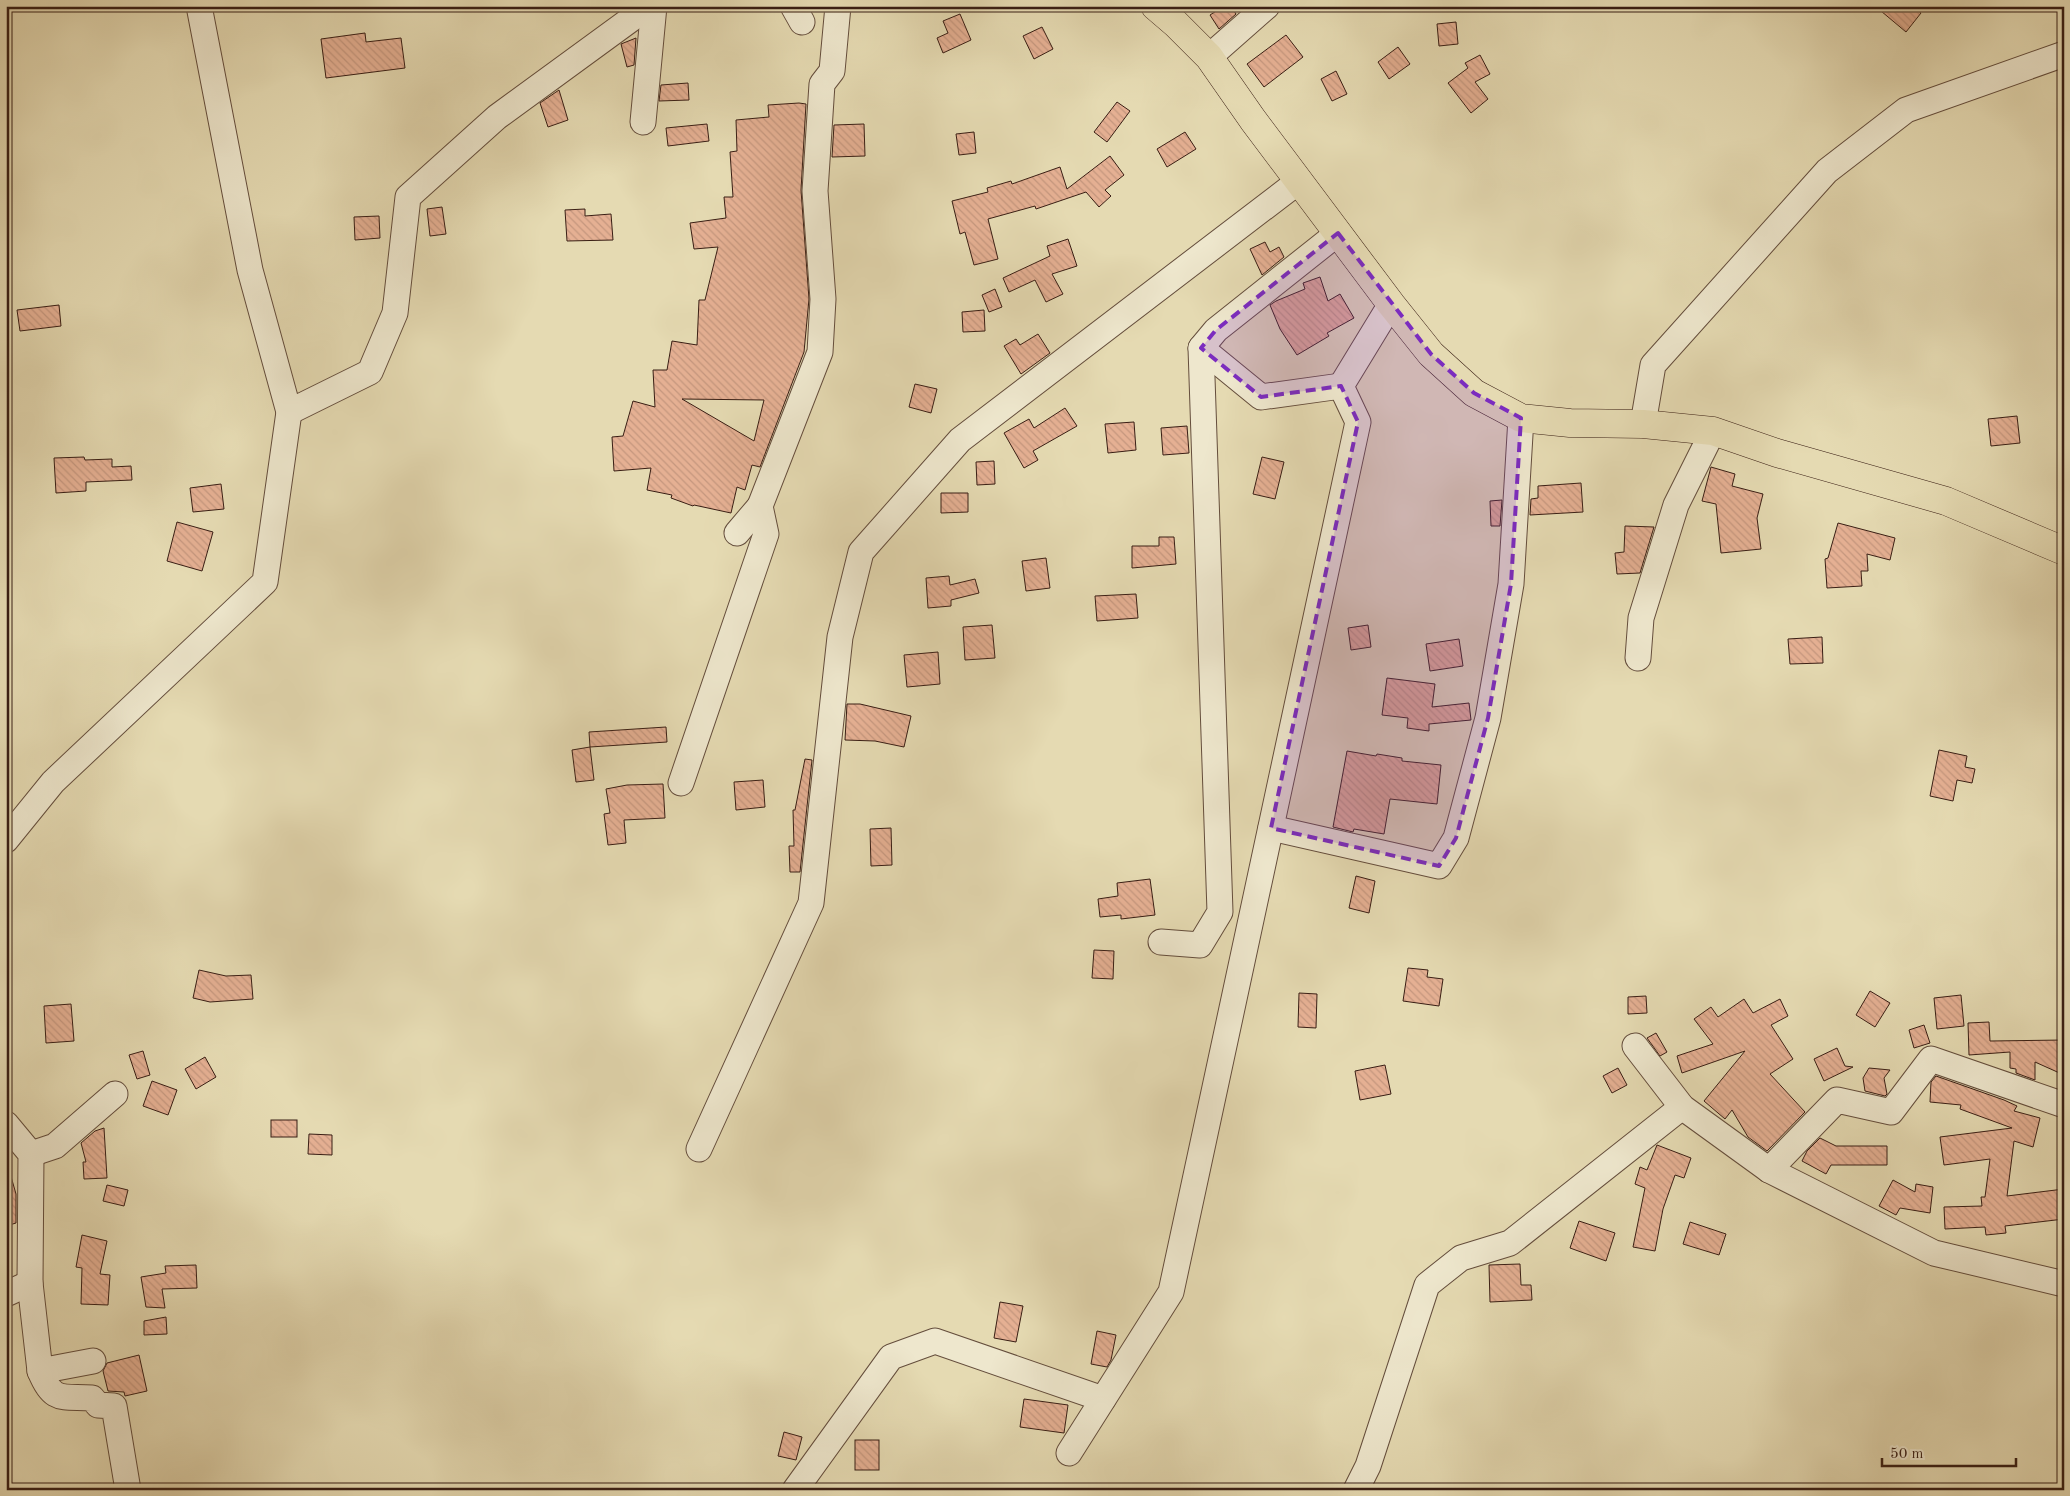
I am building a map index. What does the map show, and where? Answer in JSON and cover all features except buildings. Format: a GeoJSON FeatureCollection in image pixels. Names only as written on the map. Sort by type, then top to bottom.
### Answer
{"type":"FeatureCollection","features":[{"type":"Feature","properties":{"kind":"main road"},"geometry":{"type":"LineString","coordinates":[[1155,6],[1176,24],[1208,57],[1391,304],[1431,354],[1474,393],[1522,418],[1570,423],[1643,424],[1713,430],[1778,453],[1946,501],[2064,551]]}},
{"type":"Feature","properties":{"kind":"street"},"geometry":{"type":"LineString","coordinates":[[6,840],[53,782],[265,582],[289,412],[250,270],[199,6]]}},
{"type":"Feature","properties":{"kind":"street"},"geometry":{"type":"LineString","coordinates":[[289,412],[370,372],[395,313],[408,197],[497,117],[649,6]]}},
{"type":"Feature","properties":{"kind":"street"},"geometry":{"type":"LineString","coordinates":[[643,122],[654,6]]}},
{"type":"Feature","properties":{"kind":"street"},"geometry":{"type":"LineString","coordinates":[[737,533],[760,506],[820,352],[823,299],[815,191],[822,84],[832,71],[838,6]]}},
{"type":"Feature","properties":{"kind":"street"},"geometry":{"type":"LineString","coordinates":[[1208,57],[1267,6]]}},
{"type":"Feature","properties":{"kind":"street"},"geometry":{"type":"LineString","coordinates":[[1643,424],[1653,365],[1827,172],[1906,110],[2064,54]]}},
{"type":"Feature","properties":{"kind":"street"},"geometry":{"type":"LineString","coordinates":[[699,1149],[811,903],[840,637],[861,552],[960,440],[1299,181]]}},
{"type":"Feature","properties":{"kind":"street"},"geometry":{"type":"LineString","coordinates":[[1161,942],[1200,945],[1220,912],[1201,348],[1216,330],[1338,233]]}},
{"type":"Feature","properties":{"kind":"street"},"geometry":{"type":"LineString","coordinates":[[1341,386],[1391,304]]}},
{"type":"Feature","properties":{"kind":"street"},"geometry":{"type":"LineString","coordinates":[[1201,348],[1261,397],[1341,386]]}},
{"type":"Feature","properties":{"kind":"street"},"geometry":{"type":"LineString","coordinates":[[1069,1453],[1171,1292],[1358,422],[1341,386]]}},
{"type":"Feature","properties":{"kind":"street"},"geometry":{"type":"LineString","coordinates":[[1271,828],[1439,866],[1456,838],[1488,718],[1510,584],[1522,418]]}},
{"type":"Feature","properties":{"kind":"street"},"geometry":{"type":"LineString","coordinates":[[1638,658],[1641,618],[1676,506],[1713,430]]}},
{"type":"Feature","properties":{"kind":"street"},"geometry":{"type":"LineString","coordinates":[[681,783],[766,534],[760,506]]}},
{"type":"Feature","properties":{"kind":"street"},"geometry":{"type":"LineString","coordinates":[[1635,1046],[1682,1107],[1769,1170],[1934,1253],[2064,1284]]}},
{"type":"Feature","properties":{"kind":"street"},"geometry":{"type":"LineString","coordinates":[[1769,1170],[1837,1100],[1891,1112],[1931,1059],[2064,1105]]}},
{"type":"Feature","properties":{"kind":"street"},"geometry":{"type":"LineString","coordinates":[[31,1154],[55,1146],[115,1094]]}},
{"type":"Feature","properties":{"kind":"street"},"geometry":{"type":"LineString","coordinates":[[1356,1490],[1368,1466],[1427,1284],[1461,1258],[1510,1242],[1682,1107]]}},
{"type":"Feature","properties":{"kind":"street"},"geometry":{"type":"LineString","coordinates":[[6,1124],[31,1154],[30,1283],[40,1371],[46,1387],[55,1395],[92,1398],[98,1405],[114,1406],[129,1486]]}},
{"type":"Feature","properties":{"kind":"street"},"geometry":{"type":"LineString","coordinates":[[6,1294],[30,1283]]}},
{"type":"Feature","properties":{"kind":"street"},"geometry":{"type":"LineString","coordinates":[[795,1490],[892,1357],[935,1341],[1103,1399]]}},
{"type":"Feature","properties":{"kind":"street"},"geometry":{"type":"LineString","coordinates":[[40,1371],[92,1361]]}},
{"type":"Feature","properties":{"kind":"highlighted area"},"geometry":{"type":"Polygon","coordinates":[[[1338,233],[1431,354],[1474,393],[1521,418],[1511,584],[1488,718],[1456,838],[1439,866],[1271,828],[1358,422],[1341,386],[1261,397],[1201,348],[1216,330],[1338,233]]]}}]}
